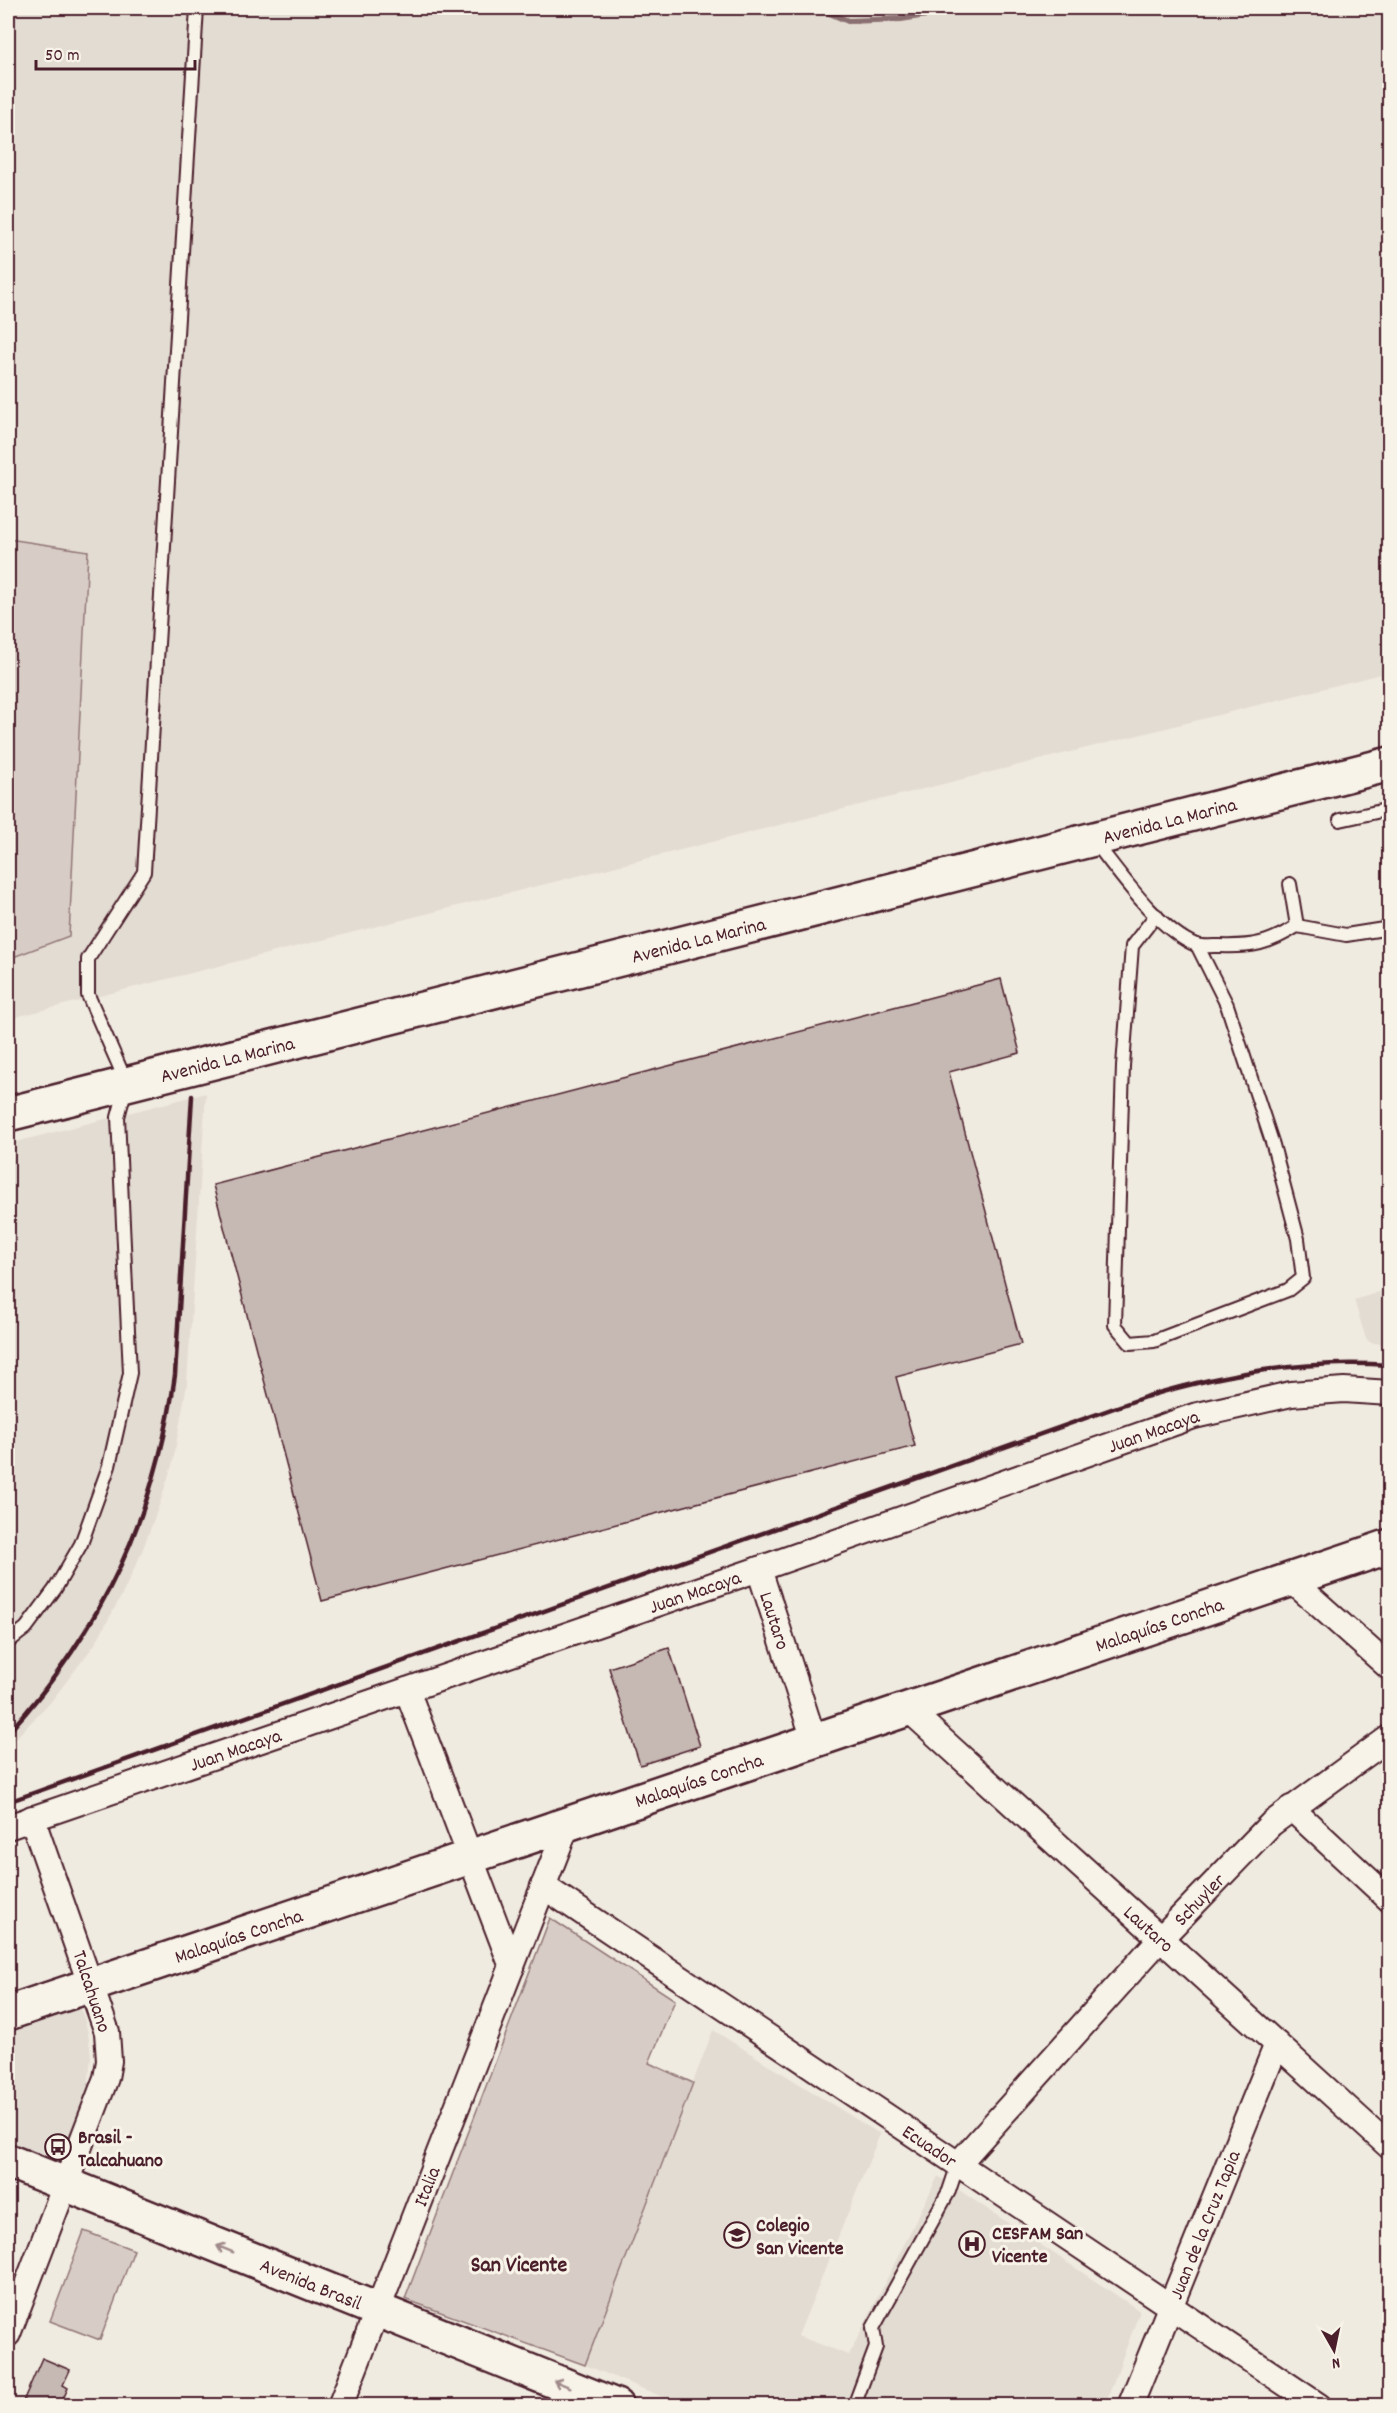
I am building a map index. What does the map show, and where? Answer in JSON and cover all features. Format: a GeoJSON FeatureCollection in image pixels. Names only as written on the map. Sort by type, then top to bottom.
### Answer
{"type":"FeatureCollection","features":[{"type":"Feature","properties":{"kind":"main road","name":"Avenida La Marina"},"geometry":{"type":"LineString","coordinates":[[8,1114],[1389,764]]}},
{"type":"Feature","properties":{"kind":"main road","name":"Malaquías Concha"},"geometry":{"type":"LineString","coordinates":[[8,2013],[1389,1546]]}},
{"type":"Feature","properties":{"kind":"main road","name":"Avenida Brasil"},"geometry":{"type":"LineString","coordinates":[[8,2161],[616,2406]]}},
{"type":"Feature","properties":{"kind":"street","name":"Juan Macaya"},"geometry":{"type":"LineString","coordinates":[[8,1827],[759,1569],[1194,1416],[1291,1394],[1344,1390],[1389,1393]]}},
{"type":"Feature","properties":{"kind":"street","name":"Lautaro"},"geometry":{"type":"LineString","coordinates":[[759,1569],[814,1740]]}},
{"type":"Feature","properties":{"kind":"street"},"geometry":{"type":"LineString","coordinates":[[1290,1579],[1389,1668]]}},
{"type":"Feature","properties":{"kind":"street"},"geometry":{"type":"LineString","coordinates":[[407,1690],[512,1967]]}},
{"type":"Feature","properties":{"kind":"street","name":"Lautaro"},"geometry":{"type":"LineString","coordinates":[[908,1709],[1389,2147]]}},
{"type":"Feature","properties":{"kind":"street","name":"Schuyler"},"geometry":{"type":"LineString","coordinates":[[958,2164],[1160,1939],[1271,1824],[1389,1737]]}},
{"type":"Feature","properties":{"kind":"street"},"geometry":{"type":"LineString","coordinates":[[1291,1808],[1389,1900]]}},
{"type":"Feature","properties":{"kind":"street","name":"Talcahuano"},"geometry":{"type":"LineString","coordinates":[[8,2334],[106,2078],[109,2061],[108,2032],[32,1818]]}},
{"type":"Feature","properties":{"kind":"street","name":"Italia"},"geometry":{"type":"LineString","coordinates":[[340,2406],[568,1823]]}},
{"type":"Feature","properties":{"kind":"street","name":"Ecuador"},"geometry":{"type":"LineString","coordinates":[[543,1886],[1319,2406]]}},
{"type":"Feature","properties":{"kind":"street","name":"Juan de la Cruz Tapia"},"geometry":{"type":"LineString","coordinates":[[1130,2406],[1277,2044]]}},
{"type":"Feature","properties":{"kind":"lane"},"geometry":{"type":"LineString","coordinates":[[8,1642],[26,1628],[56,1589],[81,1544],[109,1467],[130,1372],[118,1117],[127,1084],[88,995],[88,958],[144,872],[197,8]]}},
{"type":"Feature","properties":{"kind":"lane"},"geometry":{"type":"LineString","coordinates":[[1341,820],[1389,809]]}},
{"type":"Feature","properties":{"kind":"lane"},"geometry":{"type":"LineString","coordinates":[[1093,840],[1144,904],[1172,929],[1197,945],[1248,947],[1283,935],[1297,926],[1346,935],[1389,928]]}},
{"type":"Feature","properties":{"kind":"lane"},"geometry":{"type":"LineString","coordinates":[[1290,884],[1297,926]]}},
{"type":"Feature","properties":{"kind":"lane"},"geometry":{"type":"LineString","coordinates":[[1156,915],[1131,946],[1123,1066],[1115,1325],[1130,1343],[1154,1341],[1288,1290],[1303,1278],[1298,1239],[1273,1145],[1227,1005],[1197,945]]}},
{"type":"Feature","properties":{"kind":"lane"},"geometry":{"type":"LineString","coordinates":[[854,2406],[876,2347],[873,2328],[949,2191],[958,2164]]}},
{"type":"Feature","properties":{"kind":"shaded area"},"geometry":{"type":"Polygon","coordinates":[[[8,8],[1389,8],[1389,672],[8,1019],[8,8]]]}},
{"type":"Feature","properties":{"kind":"shaded area"},"geometry":{"type":"Polygon","coordinates":[[[8,539],[88,551],[69,936],[8,959],[8,539]]]}},
{"type":"Feature","properties":{"kind":"shaded area"},"geometry":{"type":"Polygon","coordinates":[[[206,1093],[187,1384],[173,1462],[141,1554],[95,1644],[50,1703],[8,1746],[8,1144],[206,1093]]]}},
{"type":"Feature","properties":{"kind":"shaded area"},"geometry":{"type":"Polygon","coordinates":[[[1389,1289],[1389,1344],[1371,1343],[1366,1339],[1354,1300],[1389,1289]]]}},
{"type":"Feature","properties":{"kind":"shaded area"},"geometry":{"type":"Polygon","coordinates":[[[550,1918],[675,2000],[649,2063],[693,2083],[585,2365],[405,2299],[550,1918]]]}},
{"type":"Feature","properties":{"kind":"shaded area"},"geometry":{"type":"Polygon","coordinates":[[[81,2008],[88,2032],[91,2056],[88,2089],[61,2161],[48,2165],[8,2148],[8,2031],[81,2008]]]}},
{"type":"Feature","properties":{"kind":"shaded area"},"geometry":{"type":"Polygon","coordinates":[[[713,2030],[880,2134],[798,2336],[849,2355],[938,2176],[1140,2311],[1105,2405],[682,2405],[585,2365],[713,2030]]]}},
{"type":"Feature","properties":{"kind":"shaded area"},"geometry":{"type":"Polygon","coordinates":[[[84,2231],[134,2250],[100,2340],[50,2321],[84,2231]]]}},
{"type":"Feature","properties":{"kind":"building"},"geometry":{"type":"Polygon","coordinates":[[[1001,979],[1020,1053],[949,1072],[1021,1344],[896,1377],[915,1446],[322,1601],[213,1185],[1001,979]]]}},
{"type":"Feature","properties":{"kind":"building"},"geometry":{"type":"Polygon","coordinates":[[[669,1648],[700,1746],[640,1765],[609,1668],[669,1648]]]}},
{"type":"Feature","properties":{"kind":"building"},"geometry":{"type":"Polygon","coordinates":[[[42,2358],[70,2370],[63,2385],[68,2388],[60,2406],[21,2406],[42,2358]]]}},
{"type":"Feature","properties":{"kind":"waterway"},"geometry":{"type":"LineString","coordinates":[[818,8],[848,21],[901,19],[971,8]]}},
{"type":"Feature","properties":{"kind":"railway"},"geometry":{"type":"LineString","coordinates":[[8,1733],[71,1653],[97,1611],[120,1568],[139,1522],[154,1475],[175,1375],[192,1096]]}},
{"type":"Feature","properties":{"kind":"railway"},"geometry":{"type":"LineString","coordinates":[[8,1802],[1145,1397],[1205,1381],[1296,1366],[1390,1365]]}},
{"type":"Feature","properties":{"kind":"place","name":"Brasil - Talcahuano"},"geometry":{"type":"Point","coordinates":[58,2147]}},
{"type":"Feature","properties":{"kind":"place","name":"Colegio San Vicente"},"geometry":{"type":"Point","coordinates":[737,2235]}},
{"type":"Feature","properties":{"kind":"place","name":"CESFAM San Vicente"},"geometry":{"type":"Point","coordinates":[972,2244]}},
{"type":"Feature","properties":{"kind":"district","name":"San Vicente"},"geometry":{"type":"Point","coordinates":[519,2263]}}]}
